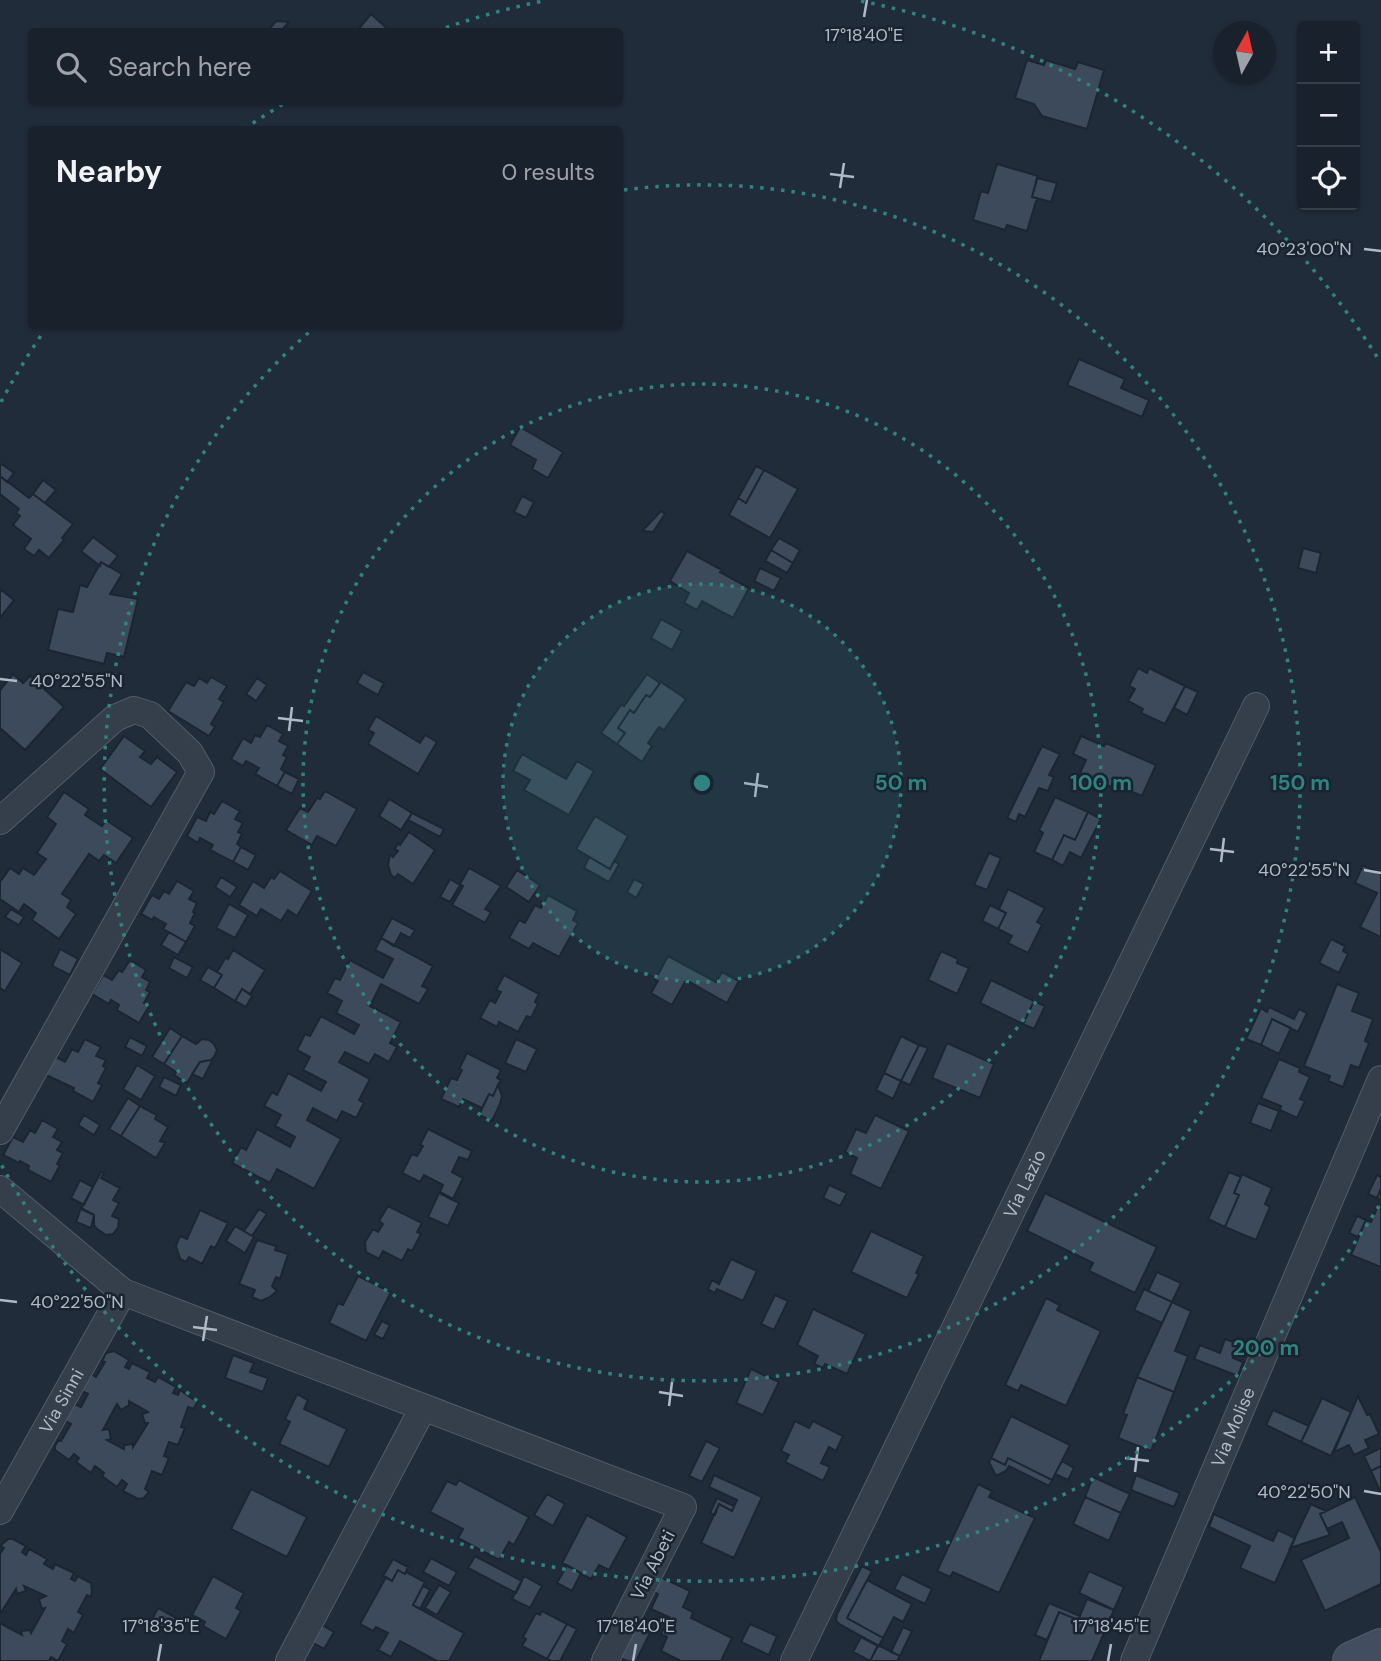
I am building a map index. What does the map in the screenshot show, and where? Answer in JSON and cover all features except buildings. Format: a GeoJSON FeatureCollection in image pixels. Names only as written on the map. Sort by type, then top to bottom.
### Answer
{"type":"FeatureCollection","features":[{"type":"Feature","properties":{"kind":"main road"},"geometry":{"type":"LineString","coordinates":[[1352,1661],[1381,1648]]}},
{"type":"Feature","properties":{"kind":"street","name":"Via Lazio"},"geometry":{"type":"LineString","coordinates":[[794,1661],[1256,706]]}},
{"type":"Feature","properties":{"kind":"street"},"geometry":{"type":"LineString","coordinates":[[0,821],[115,718],[134,710],[150,715],[190,753],[201,772],[0,1131]]}},
{"type":"Feature","properties":{"kind":"street","name":"Via Molise"},"geometry":{"type":"LineString","coordinates":[[1134,1661],[1381,1079]]}},
{"type":"Feature","properties":{"kind":"street"},"geometry":{"type":"LineString","coordinates":[[0,1189],[123,1292],[424,1408],[289,1661]]}},
{"type":"Feature","properties":{"kind":"street","name":"Via Sinni"},"geometry":{"type":"LineString","coordinates":[[0,1511],[123,1292]]}},
{"type":"Feature","properties":{"kind":"street","name":"Via Abeti"},"geometry":{"type":"LineString","coordinates":[[424,1408],[682,1507],[605,1661]]}}]}
